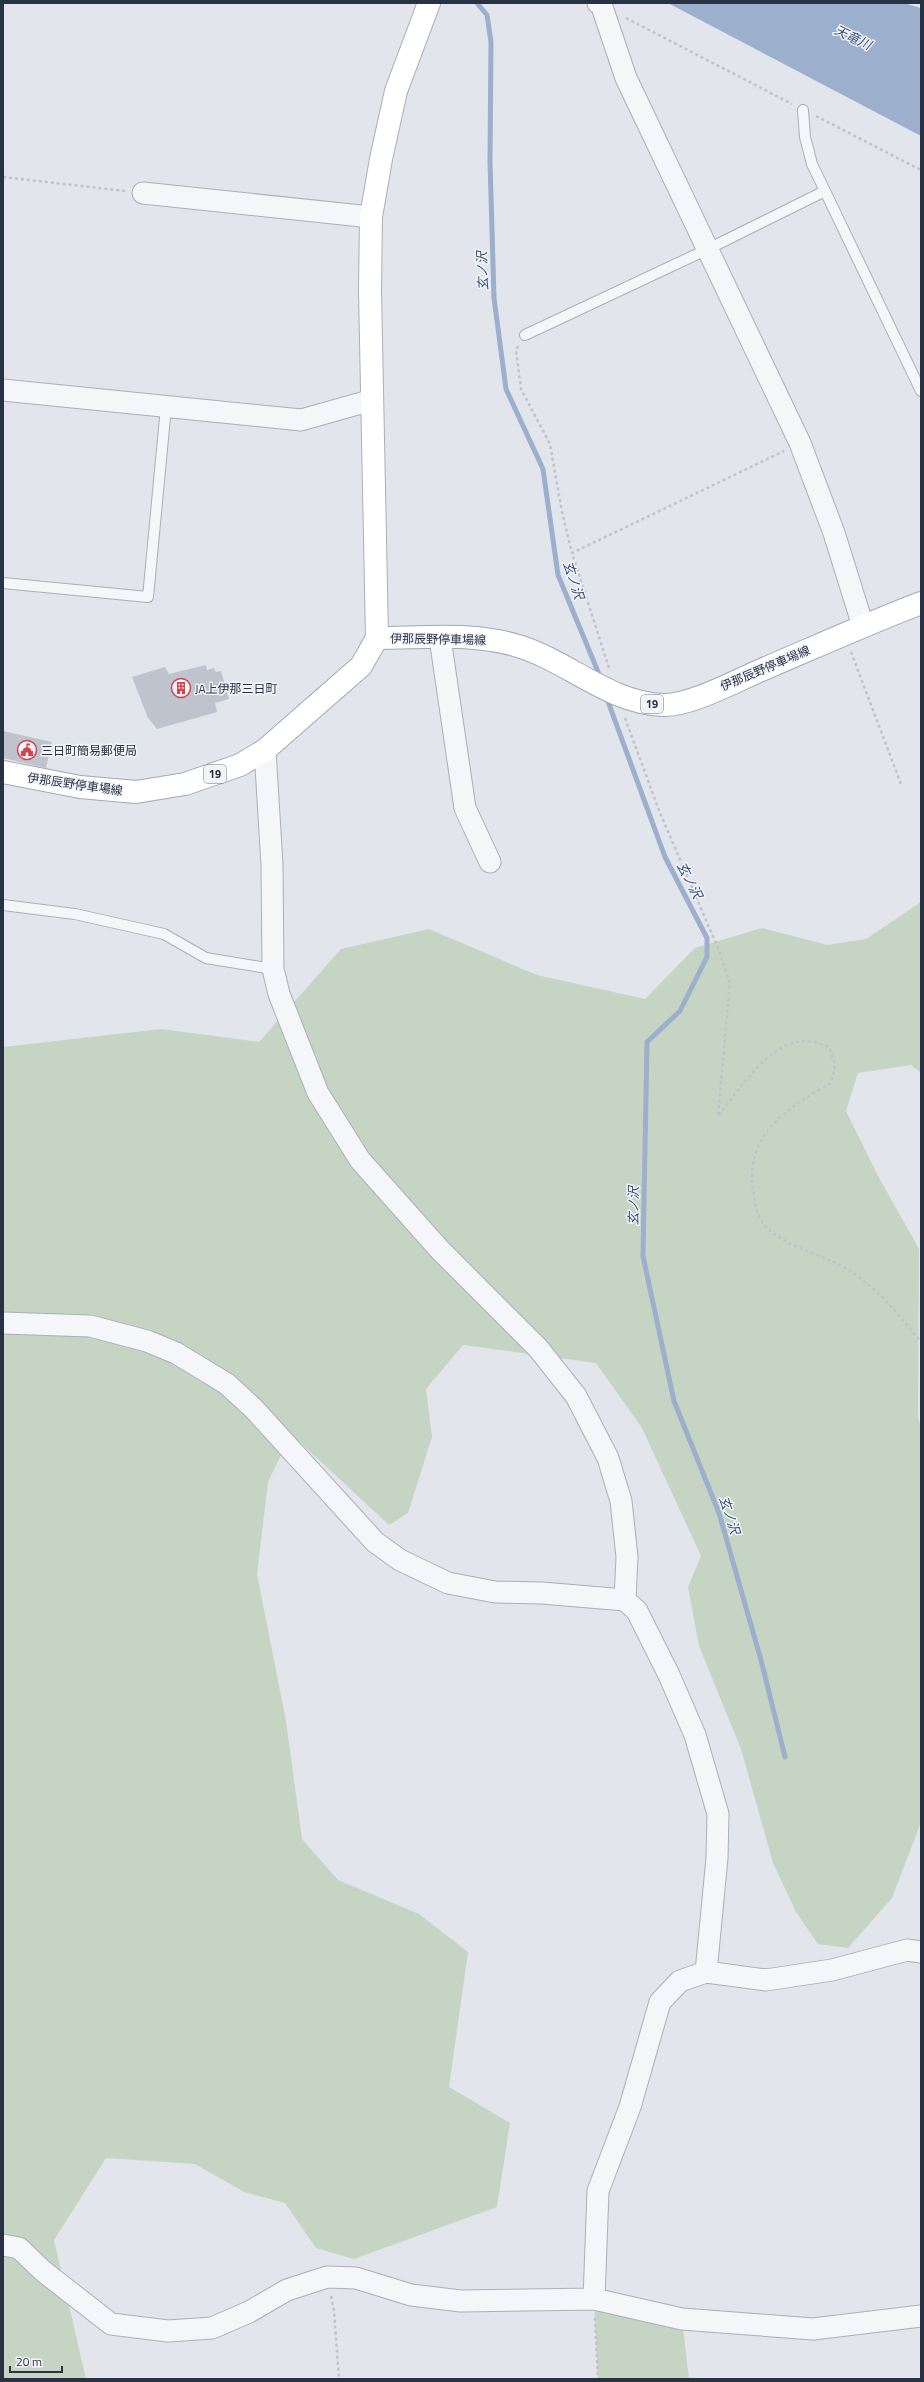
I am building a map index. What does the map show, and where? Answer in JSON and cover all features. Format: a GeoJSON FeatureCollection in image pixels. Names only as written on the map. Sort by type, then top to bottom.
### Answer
{"type":"FeatureCollection","features":[{"type":"Feature","properties":{"kind":"main road"},"geometry":{"type":"LineString","coordinates":[[376,638],[371,217],[381,159],[396,91],[429,3]]}},
{"type":"Feature","properties":{"kind":"main road","name":"伊那辰野停車場線"},"geometry":{"type":"LineString","coordinates":[[3,772],[80,787],[136,792],[185,784],[240,766],[265,750],[361,666],[376,638],[440,638],[496,641],[518,646],[540,654],[617,695],[650,704],[678,704],[721,688],[854,630],[921,603]]}},
{"type":"Feature","properties":{"kind":"street"},"geometry":{"type":"LineString","coordinates":[[600,4],[626,78],[800,443],[834,534],[854,630]]}},
{"type":"Feature","properties":{"kind":"street"},"geometry":{"type":"LineString","coordinates":[[143,194],[371,217]]}},
{"type":"Feature","properties":{"kind":"street"},"geometry":{"type":"LineString","coordinates":[[3,390],[301,420],[372,400]]}},
{"type":"Feature","properties":{"kind":"street"},"geometry":{"type":"LineString","coordinates":[[440,638],[465,808],[490,862]]}},
{"type":"Feature","properties":{"kind":"street"},"geometry":{"type":"LineString","coordinates":[[265,750],[272,865],[273,969],[279,994],[318,1093],[360,1160],[440,1250],[538,1348],[576,1396],[608,1458],[621,1501],[627,1558],[625,1600]]}},
{"type":"Feature","properties":{"kind":"street"},"geometry":{"type":"LineString","coordinates":[[3,1323],[90,1326],[148,1341],[176,1353],[227,1384],[254,1409],[375,1542],[400,1560],[448,1583],[495,1592],[542,1593],[625,1600],[637,1612],[687,1715],[695,1735],[718,1814],[717,1858],[706,1972]]}},
{"type":"Feature","properties":{"kind":"street"},"geometry":{"type":"LineString","coordinates":[[594,2299],[598,2191],[630,2107],[660,2002],[680,1981],[706,1972],[766,1980],[832,1970],[907,1950],[921,1952]]}},
{"type":"Feature","properties":{"kind":"street"},"geometry":{"type":"LineString","coordinates":[[3,2245],[19,2248],[43,2271],[111,2324],[168,2331],[212,2328],[250,2312],[287,2290],[327,2277],[356,2278],[411,2295],[461,2301],[594,2299],[682,2318],[813,2329],[921,2316]]}},
{"type":"Feature","properties":{"kind":"lane"},"geometry":{"type":"LineString","coordinates":[[803,110],[806,143],[812,164],[921,391]]}},
{"type":"Feature","properties":{"kind":"lane"},"geometry":{"type":"LineString","coordinates":[[525,335],[708,249],[825,191]]}},
{"type":"Feature","properties":{"kind":"lane"},"geometry":{"type":"LineString","coordinates":[[3,583],[148,597],[166,407]]}},
{"type":"Feature","properties":{"kind":"lane"},"geometry":{"type":"LineString","coordinates":[[3,905],[75,914],[164,934],[206,958],[273,969]]}},
{"type":"Feature","properties":{"kind":"path"},"geometry":{"type":"LineString","coordinates":[[600,4],[921,170]]}},
{"type":"Feature","properties":{"kind":"path"},"geometry":{"type":"LineString","coordinates":[[3,177],[143,194]]}},
{"type":"Feature","properties":{"kind":"path"},"geometry":{"type":"LineString","coordinates":[[525,335],[516,350],[521,389],[550,444],[562,512],[572,553],[617,695],[660,813],[718,948],[730,983],[718,1116],[758,1066],[783,1047],[796,1041],[813,1041],[829,1047],[836,1064],[832,1082],[800,1102],[770,1127],[756,1147],[752,1183],[758,1218],[767,1228],[790,1243],[841,1266],[870,1286],[921,1342]]}},
{"type":"Feature","properties":{"kind":"path"},"geometry":{"type":"LineString","coordinates":[[572,553],[800,443]]}},
{"type":"Feature","properties":{"kind":"path"},"geometry":{"type":"LineString","coordinates":[[854,630],[901,784]]}},
{"type":"Feature","properties":{"kind":"path"},"geometry":{"type":"LineString","coordinates":[[327,2277],[334,2311],[339,2379]]}},
{"type":"Feature","properties":{"kind":"path"},"geometry":{"type":"LineString","coordinates":[[594,2299],[598,2379]]}},
{"type":"Feature","properties":{"kind":"green space"},"geometry":{"type":"Polygon","coordinates":[[[921,902],[921,1073],[911,1065],[858,1073],[846,1111],[877,1174],[919,1249],[918,1418],[921,1427],[921,1822],[892,1898],[848,1948],[818,1944],[796,1912],[773,1863],[741,1749],[699,1646],[688,1587],[701,1556],[642,1428],[596,1363],[463,1345],[426,1389],[432,1437],[408,1513],[389,1525],[291,1434],[268,1482],[257,1574],[286,1721],[302,1839],[338,1880],[419,1914],[468,1952],[449,2087],[510,2123],[497,2207],[354,2259],[316,2248],[285,2203],[244,2192],[195,2164],[106,2158],[54,2240],[86,2379],[3,2379],[3,1047],[161,1029],[259,1042],[341,949],[429,929],[537,975],[645,999],[695,948],[762,928],[828,945],[866,939],[921,902]]]}},
{"type":"Feature","properties":{"kind":"green space"},"geometry":{"type":"Polygon","coordinates":[[[594,2299],[682,2319],[689,2379],[598,2379],[594,2299]]]}},
{"type":"Feature","properties":{"kind":"water","name":"天竜川"},"geometry":{"type":"Polygon","coordinates":[[[668,3],[904,3],[921,8],[921,136],[668,3]]]}},
{"type":"Feature","properties":{"kind":"building","name":"JA上伊那三日町"},"geometry":{"type":"Polygon","coordinates":[[[206,665],[207,670],[214,668],[216,672],[221,671],[229,699],[215,703],[217,712],[157,729],[148,718],[132,677],[165,667],[169,674],[206,665]]]}},
{"type":"Feature","properties":{"kind":"building","name":"三日町簡易郵便局"},"geometry":{"type":"Polygon","coordinates":[[[3,731],[52,742],[46,768],[3,758],[3,731]]]}},
{"type":"Feature","properties":{"kind":"waterway","name":"玄ノ沢"},"geometry":{"type":"LineString","coordinates":[[477,3],[487,15],[491,42],[490,162],[494,298],[506,389],[543,469],[558,575],[601,679]]}},
{"type":"Feature","properties":{"kind":"waterway","name":"玄ノ沢"},"geometry":{"type":"LineString","coordinates":[[606,696],[665,857],[707,938],[707,957],[680,1011],[647,1042],[643,1256],[674,1401],[719,1513],[761,1660],[785,1757]]}},
{"type":"Feature","properties":{"kind":"place","name":"JA上伊那三日町"},"geometry":{"type":"Point","coordinates":[181,688]}},
{"type":"Feature","properties":{"kind":"place","name":"三日町簡易郵便局"},"geometry":{"type":"Point","coordinates":[27,750]}}]}
